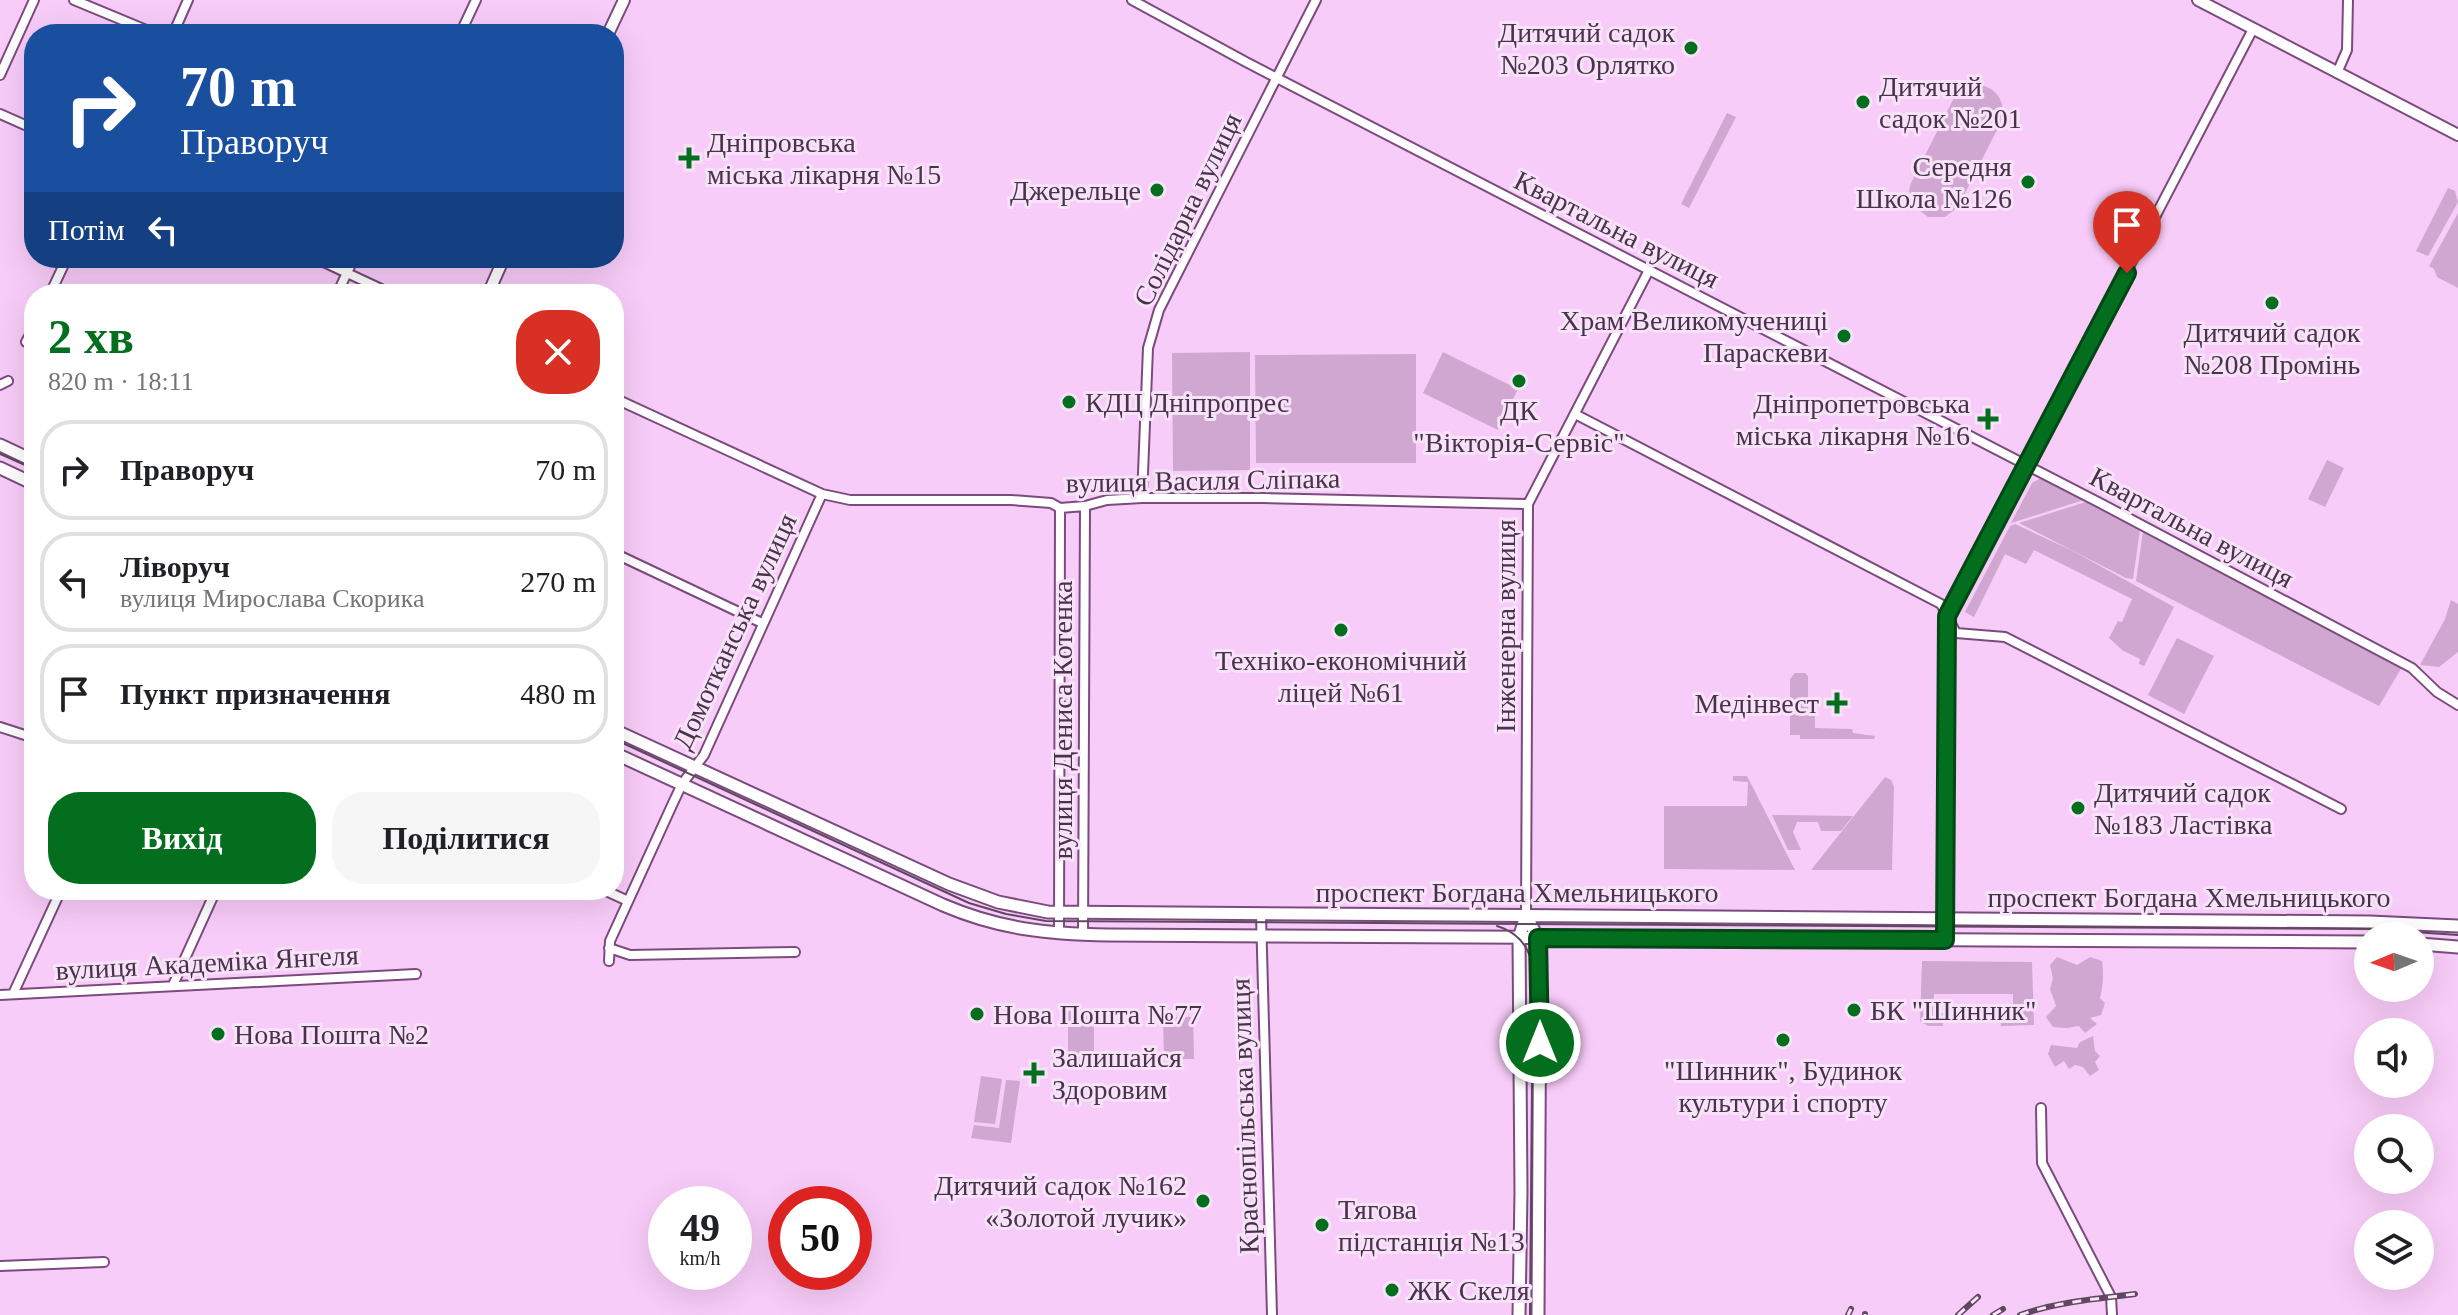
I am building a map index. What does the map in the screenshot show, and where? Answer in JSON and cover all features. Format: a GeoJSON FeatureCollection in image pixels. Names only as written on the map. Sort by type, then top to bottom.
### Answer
{"type":"FeatureCollection","features":[{"type":"Feature","properties":{"kind":"main road"},"geometry":{"type":"LineString","coordinates":[[0,445],[24,456]]}},
{"type":"Feature","properties":{"kind":"main road"},"geometry":{"type":"LineString","coordinates":[[0,468],[24,479]]}},
{"type":"Feature","properties":{"kind":"main road","name":"проспект Богдана Хмельницького"},"geometry":{"type":"LineString","coordinates":[[624,735],[969,893],[1012,906],[1059,912],[2286,921],[2458,926]]}},
{"type":"Feature","properties":{"kind":"main road","name":"проспект Богдана Хмельницького"},"geometry":{"type":"LineString","coordinates":[[624,758],[964,914],[1006,927],[1059,934],[2354,942]]}},
{"type":"Feature","properties":{"kind":"main road"},"geometry":{"type":"LineString","coordinates":[[1519,1315],[1519,938],[1526,916]]}},
{"type":"Feature","properties":{"kind":"main road"},"geometry":{"type":"LineString","coordinates":[[1526,916],[1538,938],[1538,1315]]}},
{"type":"Feature","properties":{"kind":"main road"},"geometry":{"type":"LineString","coordinates":[[1702,917],[1703,938]]}},
{"type":"Feature","properties":{"kind":"main road"},"geometry":{"type":"LineString","coordinates":[[2434,945],[2458,947]]}},
{"type":"Feature","properties":{"kind":"main road"},"geometry":{"type":"LineString","coordinates":[[1521,1071],[1540,1070]]}},
{"type":"Feature","properties":{"kind":"street"},"geometry":{"type":"LineString","coordinates":[[0,75],[34,0]]}},
{"type":"Feature","properties":{"kind":"street"},"geometry":{"type":"LineString","coordinates":[[74,0],[132,24]]}},
{"type":"Feature","properties":{"kind":"street"},"geometry":{"type":"LineString","coordinates":[[177,24],[188,0]]}},
{"type":"Feature","properties":{"kind":"street"},"geometry":{"type":"LineString","coordinates":[[465,24],[476,0]]}},
{"type":"Feature","properties":{"kind":"street"},"geometry":{"type":"LineString","coordinates":[[613,24],[624,0]]}},
{"type":"Feature","properties":{"kind":"street","name":"Квартальна вулиця"},"geometry":{"type":"LineString","coordinates":[[1132,0],[2412,668],[2437,692],[2458,705]]}},
{"type":"Feature","properties":{"kind":"street","name":"Солідарна вулиця"},"geometry":{"type":"LineString","coordinates":[[1142,498],[1147,365],[1152,331],[1169,290],[1316,0]]}},
{"type":"Feature","properties":{"kind":"street"},"geometry":{"type":"LineString","coordinates":[[2198,0],[2458,135]]}},
{"type":"Feature","properties":{"kind":"street"},"geometry":{"type":"LineString","coordinates":[[2337,73],[2347,50],[2348,0]]}},
{"type":"Feature","properties":{"kind":"street"},"geometry":{"type":"LineString","coordinates":[[1945,940],[1947,616],[2253,29]]}},
{"type":"Feature","properties":{"kind":"street"},"geometry":{"type":"LineString","coordinates":[[0,114],[24,125]]}},
{"type":"Feature","properties":{"kind":"street"},"geometry":{"type":"LineString","coordinates":[[336,268],[371,284]]}},
{"type":"Feature","properties":{"kind":"street"},"geometry":{"type":"LineString","coordinates":[[342,284],[349,268]]}},
{"type":"Feature","properties":{"kind":"street","name":"Інженерна вулиця"},"geometry":{"type":"LineString","coordinates":[[1526,916],[1528,504],[1649,270]]}},
{"type":"Feature","properties":{"kind":"street","name":"вулиця Василя Сліпака"},"geometry":{"type":"LineString","coordinates":[[624,403],[822,494],[850,500],[1011,500],[1051,503],[1060,508],[1142,498],[1306,498],[1528,504]]}},
{"type":"Feature","properties":{"kind":"street"},"geometry":{"type":"LineString","coordinates":[[1575,414],[1941,604],[1956,633],[2005,637],[2341,809]]}},
{"type":"Feature","properties":{"kind":"street","name":"Домотканська вулиця"},"geometry":{"type":"LineString","coordinates":[[609,961],[610,941],[628,901],[682,784],[704,755],[822,494]]}},
{"type":"Feature","properties":{"kind":"street","name":"вулиця Дениса Котенка"},"geometry":{"type":"LineString","coordinates":[[1083,935],[1085,506]]}},
{"type":"Feature","properties":{"kind":"street","name":"вулиця Дениса Котенка"},"geometry":{"type":"LineString","coordinates":[[1059,934],[1060,508]]}},
{"type":"Feature","properties":{"kind":"street"},"geometry":{"type":"LineString","coordinates":[[624,558],[762,623]]}},
{"type":"Feature","properties":{"kind":"street"},"geometry":{"type":"LineString","coordinates":[[0,727],[24,735]]}},
{"type":"Feature","properties":{"kind":"street"},"geometry":{"type":"LineString","coordinates":[[624,899],[628,901]]}},
{"type":"Feature","properties":{"kind":"street"},"geometry":{"type":"LineString","coordinates":[[13,994],[56,900]]}},
{"type":"Feature","properties":{"kind":"street"},"geometry":{"type":"LineString","coordinates":[[173,985],[211,900]]}},
{"type":"Feature","properties":{"kind":"street","name":"Краснопільська вулиця"},"geometry":{"type":"LineString","coordinates":[[1261,915],[1272,1315]]}},
{"type":"Feature","properties":{"kind":"street"},"geometry":{"type":"LineString","coordinates":[[2038,920],[2039,940]]}},
{"type":"Feature","properties":{"kind":"street"},"geometry":{"type":"LineString","coordinates":[[2286,921],[2286,941]]}},
{"type":"Feature","properties":{"kind":"street"},"geometry":{"type":"LineString","coordinates":[[609,948],[630,955],[795,952]]}},
{"type":"Feature","properties":{"kind":"street","name":"вулиця Академіка Янгеля"},"geometry":{"type":"LineString","coordinates":[[0,995],[416,974]]}},
{"type":"Feature","properties":{"kind":"street"},"geometry":{"type":"LineString","coordinates":[[2041,1108],[2042,1163],[2111,1297],[2112,1315]]}},
{"type":"Feature","properties":{"kind":"street"},"geometry":{"type":"LineString","coordinates":[[0,1266],[104,1262]]}},
{"type":"Feature","properties":{"kind":"shaded area"},"geometry":{"type":"Polygon","coordinates":[[[1971,84],[1986,86],[1996,93],[2002,104],[2003,118],[1958,207],[1945,217],[1928,217],[1915,207],[1909,191],[1911,183],[1956,94],[1971,84]]]}},
{"type":"Feature","properties":{"kind":"shaded area"},"geometry":{"type":"Polygon","coordinates":[[[1727,113],[1736,117],[1689,208],[1681,204],[1727,113]]]}},
{"type":"Feature","properties":{"kind":"shaded area"},"geometry":{"type":"Polygon","coordinates":[[[2448,188],[2455,191],[2458,202],[2428,256],[2416,251],[2448,188]]]}},
{"type":"Feature","properties":{"kind":"shaded area"},"geometry":{"type":"Polygon","coordinates":[[[2458,213],[2458,288],[2437,277],[2429,266],[2458,213]]]}},
{"type":"Feature","properties":{"kind":"shaded area"},"geometry":{"type":"Polygon","coordinates":[[[1250,352],[1250,470],[1173,471],[1172,353],[1250,352]]]}},
{"type":"Feature","properties":{"kind":"shaded area"},"geometry":{"type":"Polygon","coordinates":[[[1443,352],[1518,389],[1498,430],[1423,393],[1443,352]]]}},
{"type":"Feature","properties":{"kind":"shaded area"},"geometry":{"type":"Polygon","coordinates":[[[1416,354],[1416,463],[1256,463],[1255,355],[1416,354]]]}},
{"type":"Feature","properties":{"kind":"shaded area"},"geometry":{"type":"Polygon","coordinates":[[[2327,460],[2344,468],[2325,507],[2308,499],[2327,460]]]}},
{"type":"Feature","properties":{"kind":"shaded area"},"geometry":{"type":"Polygon","coordinates":[[[2041,478],[2084,500],[2011,523],[2032,483],[2041,478]]]}},
{"type":"Feature","properties":{"kind":"shaded area"},"geometry":{"type":"Polygon","coordinates":[[[2086,502],[2140,530],[2133,579],[2019,523],[2086,502]]]}},
{"type":"Feature","properties":{"kind":"shaded area"},"geometry":{"type":"Polygon","coordinates":[[[2015,524],[2073,551],[2174,607],[2144,666],[2139,664],[2140,659],[2122,650],[2109,638],[2118,621],[2122,622],[2132,599],[2034,550],[2026,564],[2005,554],[1974,617],[1965,612],[2010,526],[2015,524]]]}},
{"type":"Feature","properties":{"kind":"shaded area"},"geometry":{"type":"Polygon","coordinates":[[[2143,531],[2402,667],[2379,706],[2136,581],[2143,531]]]}},
{"type":"Feature","properties":{"kind":"shaded area"},"geometry":{"type":"Polygon","coordinates":[[[2451,600],[2458,604],[2458,652],[2439,667],[2420,665],[2445,619],[2451,600]]]}},
{"type":"Feature","properties":{"kind":"shaded area"},"geometry":{"type":"Polygon","coordinates":[[[2177,638],[2214,656],[2184,714],[2148,695],[2177,638]]]}},
{"type":"Feature","properties":{"kind":"shaded area"},"geometry":{"type":"Polygon","coordinates":[[[1795,673],[1808,676],[1808,713],[1815,714],[1815,728],[1852,729],[1853,733],[1875,736],[1874,739],[1800,739],[1800,735],[1790,735],[1790,679],[1795,673]]]}},
{"type":"Feature","properties":{"kind":"shaded area"},"geometry":{"type":"Polygon","coordinates":[[[1733,776],[1747,776],[1795,870],[1664,869],[1664,806],[1747,806],[1748,782],[1733,781],[1733,776]]]}},
{"type":"Feature","properties":{"kind":"shaded area"},"geometry":{"type":"Polygon","coordinates":[[[1885,777],[1891,780],[1894,787],[1892,870],[1811,870],[1885,777]]]}},
{"type":"Feature","properties":{"kind":"shaded area"},"geometry":{"type":"Polygon","coordinates":[[[1772,815],[1853,816],[1841,831],[1821,831],[1818,822],[1797,822],[1793,832],[1801,850],[1788,850],[1772,815]]]}},
{"type":"Feature","properties":{"kind":"shaded area"},"geometry":{"type":"Polygon","coordinates":[[[2057,957],[2077,965],[2090,957],[2102,961],[2100,998],[2105,1003],[2101,1015],[2090,1018],[2097,1024],[2085,1033],[2079,1026],[2053,1027],[2046,1017],[2056,1006],[2050,989],[2053,978],[2050,965],[2057,957]]]}},
{"type":"Feature","properties":{"kind":"shaded area"},"geometry":{"type":"Polygon","coordinates":[[[1922,961],[2032,962],[2034,1025],[2001,1026],[2001,1014],[2013,1013],[2013,994],[1934,994],[1933,1013],[1943,1013],[1943,1026],[1928,1026],[1920,1021],[1922,961]]]}},
{"type":"Feature","properties":{"kind":"shaded area"},"geometry":{"type":"Polygon","coordinates":[[[1068,1011],[1094,1012],[1094,1062],[1068,1062],[1068,1011]]]}},
{"type":"Feature","properties":{"kind":"shaded area"},"geometry":{"type":"Polygon","coordinates":[[[1163,1017],[1193,1017],[1194,1059],[1164,1059],[1163,1017]]]}},
{"type":"Feature","properties":{"kind":"shaded area"},"geometry":{"type":"Polygon","coordinates":[[[2093,1036],[2095,1051],[2100,1056],[2095,1062],[2099,1070],[2090,1076],[2083,1067],[2075,1065],[2069,1069],[2064,1061],[2055,1067],[2048,1054],[2051,1045],[2077,1048],[2080,1042],[2093,1036]]]}},
{"type":"Feature","properties":{"kind":"shaded area"},"geometry":{"type":"Polygon","coordinates":[[[981,1076],[1002,1079],[995,1124],[974,1122],[981,1076]]]}},
{"type":"Feature","properties":{"kind":"shaded area"},"geometry":{"type":"Polygon","coordinates":[[[1006,1080],[1020,1081],[1011,1143],[971,1138],[974,1125],[999,1128],[1006,1080]]]}},
{"type":"Feature","properties":{"kind":"tram line"},"geometry":{"type":"LineString","coordinates":[[0,454],[24,465]]}},
{"type":"Feature","properties":{"kind":"tram line"},"geometry":{"type":"LineString","coordinates":[[624,744],[969,903],[1046,921],[2370,929],[2458,935]]}},
{"type":"Feature","properties":{"kind":"tram line"},"geometry":{"type":"LineString","coordinates":[[1497,926],[1521,941],[1533,967],[1530,1315]]}},
{"type":"Feature","properties":{"kind":"railway"},"geometry":{"type":"LineString","coordinates":[[2020,1315],[2062,1304],[2135,1294]]}},
{"type":"Feature","properties":{"kind":"railway"},"geometry":{"type":"LineString","coordinates":[[1958,1315],[1978,1297]]}},
{"type":"Feature","properties":{"kind":"railway"},"geometry":{"type":"LineString","coordinates":[[1848,1315],[1851,1309]]}},
{"type":"Feature","properties":{"kind":"railway"},"geometry":{"type":"LineString","coordinates":[[1993,1315],[2003,1309]]}},
{"type":"Feature","properties":{"kind":"place","name":"Дитячий садок №203 Орлятко"},"geometry":{"type":"Point","coordinates":[1691,48]}},
{"type":"Feature","properties":{"kind":"place","name":"Дитячий садок №201"},"geometry":{"type":"Point","coordinates":[1863,102]}},
{"type":"Feature","properties":{"kind":"place","name":"Дніпровська міська лікарня №15"},"geometry":{"type":"Point","coordinates":[689,158]}},
{"type":"Feature","properties":{"kind":"place","name":"Середня Школа №126"},"geometry":{"type":"Point","coordinates":[2028,182]}},
{"type":"Feature","properties":{"kind":"place","name":"Джерельце"},"geometry":{"type":"Point","coordinates":[1157,190]}},
{"type":"Feature","properties":{"kind":"place","name":"Дитячий садок №208 Промінь"},"geometry":{"type":"Point","coordinates":[2272,303]}},
{"type":"Feature","properties":{"kind":"place","name":"Храм Великомучениці Параскеви"},"geometry":{"type":"Point","coordinates":[1844,336]}},
{"type":"Feature","properties":{"kind":"place","name":"ДК \"Вікторія-Сервіс\""},"geometry":{"type":"Point","coordinates":[1519,381]}},
{"type":"Feature","properties":{"kind":"place","name":"КДЦ Дніпропрес"},"geometry":{"type":"Point","coordinates":[1069,402]}},
{"type":"Feature","properties":{"kind":"place","name":"Дніпропетровська міська лікарня №16"},"geometry":{"type":"Point","coordinates":[1988,419]}},
{"type":"Feature","properties":{"kind":"place","name":"Техніко-економічний ліцей №61"},"geometry":{"type":"Point","coordinates":[1341,630]}},
{"type":"Feature","properties":{"kind":"place","name":"Медінвест"},"geometry":{"type":"Point","coordinates":[1837,703]}},
{"type":"Feature","properties":{"kind":"place","name":"Дитячий садок №183 Ластівка"},"geometry":{"type":"Point","coordinates":[2078,808]}},
{"type":"Feature","properties":{"kind":"place","name":"БК \"Шинник\""},"geometry":{"type":"Point","coordinates":[1854,1010]}},
{"type":"Feature","properties":{"kind":"place","name":"Нова Пошта №77"},"geometry":{"type":"Point","coordinates":[977,1014]}},
{"type":"Feature","properties":{"kind":"place","name":"Нова Пошта №2"},"geometry":{"type":"Point","coordinates":[218,1034]}},
{"type":"Feature","properties":{"kind":"place","name":"\"Шинник\", Будинок культури і спорту"},"geometry":{"type":"Point","coordinates":[1783,1040]}},
{"type":"Feature","properties":{"kind":"place","name":"Залишайся Здоровим"},"geometry":{"type":"Point","coordinates":[1034,1073]}},
{"type":"Feature","properties":{"kind":"place","name":"Дитячий садок №162 «Золотой лучик»"},"geometry":{"type":"Point","coordinates":[1203,1201]}},
{"type":"Feature","properties":{"kind":"place","name":"Тягова пiдстанцiя №13"},"geometry":{"type":"Point","coordinates":[1322,1225]}},
{"type":"Feature","properties":{"kind":"place","name":"ЖК Скеля"},"geometry":{"type":"Point","coordinates":[1392,1290]}},
{"type":"Feature","properties":{"kind":"route"},"geometry":{"type":"LineString","coordinates":[[1540,1043],[1538,938],[1945,940],[1947,616],[2127,273]]}}]}
